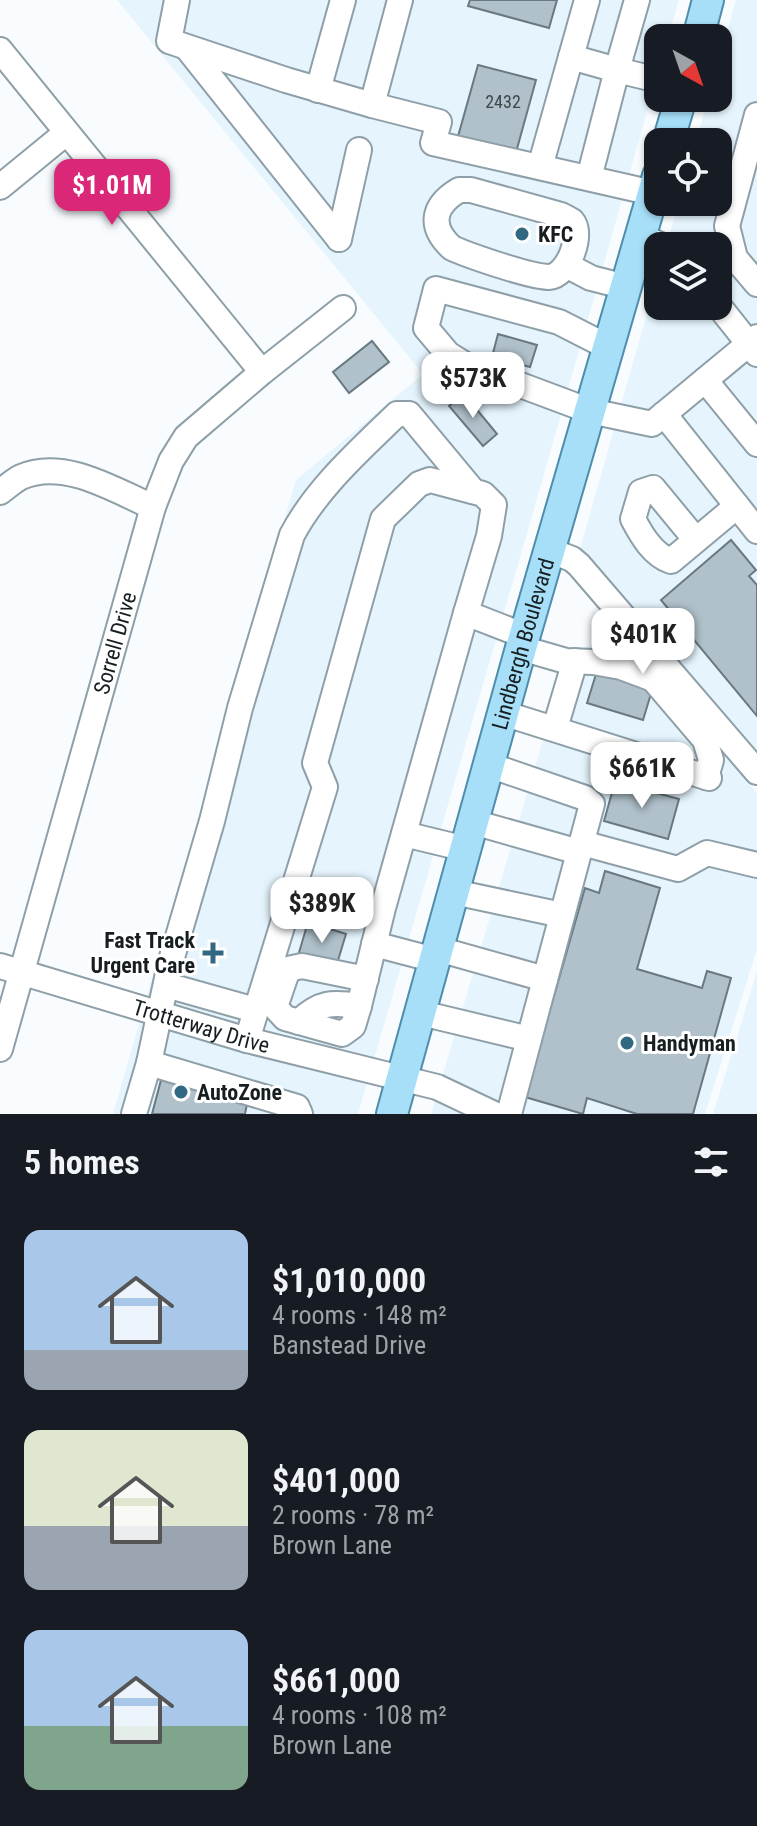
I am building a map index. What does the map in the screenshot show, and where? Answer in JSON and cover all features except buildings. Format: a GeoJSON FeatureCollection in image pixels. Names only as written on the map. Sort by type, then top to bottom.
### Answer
{"type":"FeatureCollection","features":[{"type":"Feature","properties":{"kind":"main road"},"geometry":{"type":"LineString","coordinates":[[702,24],[708,0]]}},
{"type":"Feature","properties":{"kind":"main road","name":"Lindbergh Boulevard"},"geometry":{"type":"LineString","coordinates":[[392,1114],[608,347],[626,287],[644,255]]}},
{"type":"Feature","properties":{"kind":"street"},"geometry":{"type":"LineString","coordinates":[[177,0],[169,41],[188,49],[318,90],[439,122],[433,143],[589,178],[644,183]]}},
{"type":"Feature","properties":{"kind":"street"},"geometry":{"type":"LineString","coordinates":[[318,90],[343,0]]}},
{"type":"Feature","properties":{"kind":"street"},"geometry":{"type":"LineString","coordinates":[[372,105],[400,0]]}},
{"type":"Feature","properties":{"kind":"street"},"geometry":{"type":"LineString","coordinates":[[540,167],[587,0]]}},
{"type":"Feature","properties":{"kind":"street"},"geometry":{"type":"LineString","coordinates":[[589,178],[637,0]]}},
{"type":"Feature","properties":{"kind":"street"},"geometry":{"type":"LineString","coordinates":[[188,49],[339,239],[359,150]]}},
{"type":"Feature","properties":{"kind":"street"},"geometry":{"type":"LineString","coordinates":[[0,50],[262,372]]}},
{"type":"Feature","properties":{"kind":"street"},"geometry":{"type":"LineString","coordinates":[[571,57],[644,77]]}},
{"type":"Feature","properties":{"kind":"street"},"geometry":{"type":"LineString","coordinates":[[757,115],[727,226],[735,258],[757,284]]}},
{"type":"Feature","properties":{"kind":"street"},"geometry":{"type":"LineString","coordinates":[[0,187],[66,133]]}},
{"type":"Feature","properties":{"kind":"street"},"geometry":{"type":"LineString","coordinates":[[459,190],[471,190],[561,215],[572,220],[576,229],[568,266],[560,274],[550,277],[460,252],[441,238],[436,224],[438,212],[446,198],[459,190]]}},
{"type":"Feature","properties":{"kind":"street"},"geometry":{"type":"LineString","coordinates":[[568,266],[591,278],[626,287]]}},
{"type":"Feature","properties":{"kind":"street"},"geometry":{"type":"LineString","coordinates":[[608,347],[559,322],[436,289],[426,328],[448,354],[464,364],[590,411],[652,424],[754,345],[732,320]]}},
{"type":"Feature","properties":{"kind":"street","name":"Sorrell Drive"},"geometry":{"type":"LineString","coordinates":[[0,1049],[12,970],[153,507],[171,461],[186,437],[343,308]]}},
{"type":"Feature","properties":{"kind":"street"},"geometry":{"type":"LineString","coordinates":[[705,380],[757,444]]}},
{"type":"Feature","properties":{"kind":"street"},"geometry":{"type":"LineString","coordinates":[[134,1114],[240,708],[292,535],[333,478],[397,414],[409,414],[473,491]]}},
{"type":"Feature","properties":{"kind":"street"},"geometry":{"type":"LineString","coordinates":[[664,414],[757,531]]}},
{"type":"Feature","properties":{"kind":"street"},"geometry":{"type":"LineString","coordinates":[[0,492],[21,477],[53,470],[79,475],[153,507]]}},
{"type":"Feature","properties":{"kind":"street"},"geometry":{"type":"LineString","coordinates":[[247,1040],[325,787],[315,763],[383,519],[419,484],[430,480],[483,494],[494,505],[489,536],[404,834],[359,1006],[353,1026],[342,1034],[285,1018],[275,1007],[288,969],[302,966],[366,979]]}},
{"type":"Feature","properties":{"kind":"street"},"geometry":{"type":"LineString","coordinates":[[696,540],[737,506]]}},
{"type":"Feature","properties":{"kind":"street"},"geometry":{"type":"LineString","coordinates":[[549,550],[579,565],[757,772]]}},
{"type":"Feature","properties":{"kind":"street"},"geometry":{"type":"LineString","coordinates":[[466,613],[566,661],[621,667],[653,679],[705,740],[711,760],[708,778],[503,713]]}},
{"type":"Feature","properties":{"kind":"street"},"geometry":{"type":"LineString","coordinates":[[555,728],[575,661]]}},
{"type":"Feature","properties":{"kind":"street"},"geometry":{"type":"LineString","coordinates":[[489,765],[585,798],[592,804],[509,1114]]}},
{"type":"Feature","properties":{"kind":"street"},"geometry":{"type":"LineString","coordinates":[[404,834],[470,835],[580,847],[678,869],[707,853],[757,865]]}},
{"type":"Feature","properties":{"kind":"street"},"geometry":{"type":"LineString","coordinates":[[454,892],[562,915]]}},
{"type":"Feature","properties":{"kind":"street"},"geometry":{"type":"LineString","coordinates":[[374,944],[437,954],[545,979]]}},
{"type":"Feature","properties":{"kind":"street","name":"Trotterway Drive"},"geometry":{"type":"LineString","coordinates":[[12,970],[247,1040],[437,1087],[494,1114]]}},
{"type":"Feature","properties":{"kind":"street"},"geometry":{"type":"LineString","coordinates":[[166,985],[255,1010]]}},
{"type":"Feature","properties":{"kind":"street"},"geometry":{"type":"LineString","coordinates":[[297,991],[332,1002],[359,1006]]}},
{"type":"Feature","properties":{"kind":"street"},"geometry":{"type":"LineString","coordinates":[[299,1022],[310,1011],[332,1002]]}},
{"type":"Feature","properties":{"kind":"street"},"geometry":{"type":"LineString","coordinates":[[421,1013],[529,1039]]}},
{"type":"Feature","properties":{"kind":"street"},"geometry":{"type":"LineString","coordinates":[[149,1063],[297,1107],[300,1114]]}},
{"type":"Feature","properties":{"kind":"shaded area"},"geometry":{"type":"Polygon","coordinates":[[[117,0],[679,0],[672,24],[644,24],[644,112],[647,112],[358,1114],[113,1114],[296,480],[423,374],[117,0]]]}},
{"type":"Feature","properties":{"kind":"shaded area"},"geometry":{"type":"Polygon","coordinates":[[[736,0],[757,0],[757,761],[580,549],[645,320],[732,320],[732,232],[670,232],[675,216],[732,216],[732,128],[700,128],[704,112],[732,112],[732,24],[729,24],[736,0]]]}},
{"type":"Feature","properties":{"kind":"shaded area"},"geometry":{"type":"Polygon","coordinates":[[[610,645],[656,673],[757,794],[757,949],[705,1114],[431,1114],[570,650],[610,645]]]}},
{"type":"Feature","properties":{"kind":"shaded area"},"geometry":{"type":"Polygon","coordinates":[[[757,971],[757,1114],[713,1114],[740,1027],[757,971]]]}},
{"type":"Feature","properties":{"kind":"place","name":"KFC"},"geometry":{"type":"Point","coordinates":[522,234]}},
{"type":"Feature","properties":{"kind":"place","name":"Fast Track Urgent Care"},"geometry":{"type":"Point","coordinates":[213,953]}},
{"type":"Feature","properties":{"kind":"place","name":"Handyman"},"geometry":{"type":"Point","coordinates":[627,1043]}},
{"type":"Feature","properties":{"kind":"place","name":"AutoZone"},"geometry":{"type":"Point","coordinates":[181,1092]}}]}
